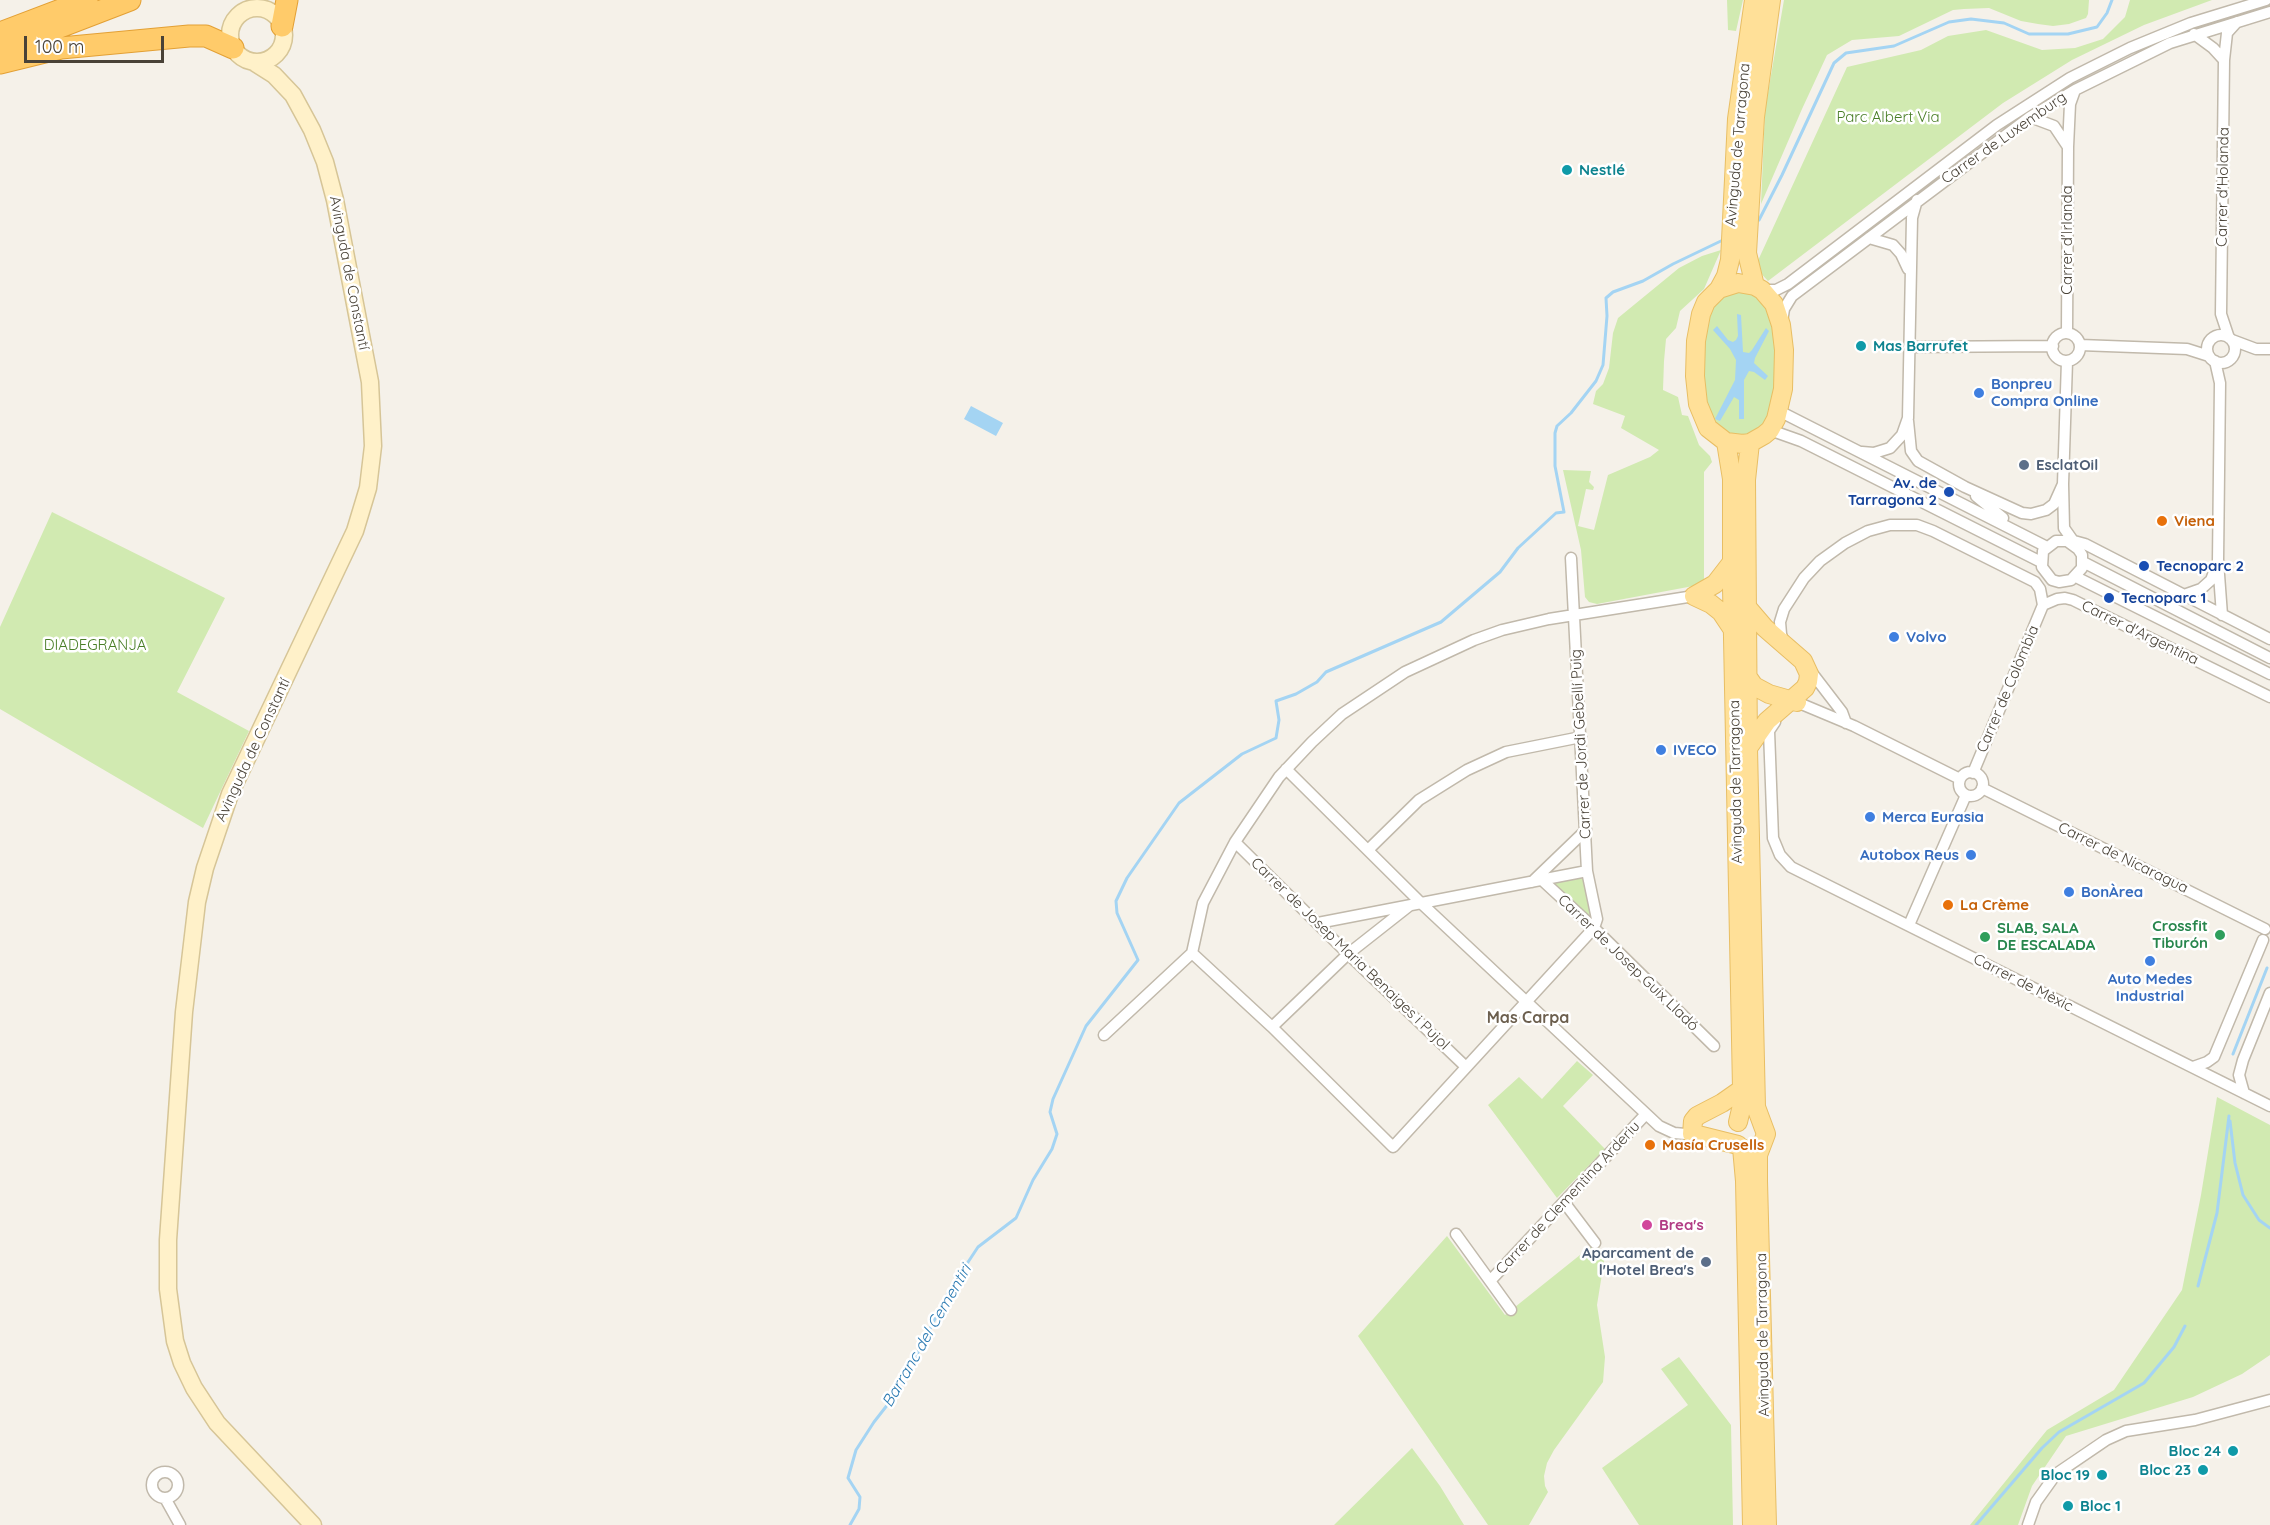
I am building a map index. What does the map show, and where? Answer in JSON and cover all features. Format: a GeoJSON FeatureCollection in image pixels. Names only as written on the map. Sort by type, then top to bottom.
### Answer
{"type":"FeatureCollection","features":[{"type":"Feature","properties":{"kind":"highway"},"geometry":{"type":"LineString","coordinates":[[0,25],[46,0]]}},
{"type":"Feature","properties":{"kind":"highway"},"geometry":{"type":"LineString","coordinates":[[0,33],[87,0]]}},
{"type":"Feature","properties":{"kind":"highway"},"geometry":{"type":"LineString","coordinates":[[0,50],[130,0]]}},
{"type":"Feature","properties":{"kind":"highway"},"geometry":{"type":"LineString","coordinates":[[282,37],[287,0]]}},
{"type":"Feature","properties":{"kind":"highway"},"geometry":{"type":"LineString","coordinates":[[0,63],[61,48],[189,36],[206,36],[233,48]]}},
{"type":"Feature","properties":{"kind":"main road","name":"Avinguda de Tarragona"},"geometry":{"type":"LineString","coordinates":[[1719,289],[1730,261],[1737,119],[1754,0]]}},
{"type":"Feature","properties":{"kind":"main road","name":"Avinguda de Tarragona"},"geometry":{"type":"LineString","coordinates":[[1758,288],[1747,254],[1755,117],[1771,0]]}},
{"type":"Feature","properties":{"kind":"main road"},"geometry":{"type":"LineString","coordinates":[[260,4],[278,18],[282,37],[282,66],[292,95],[274,75],[246,60],[233,48],[230,31],[239,8],[254,8],[260,4]]}},
{"type":"Feature","properties":{"kind":"main road"},"geometry":{"type":"LineString","coordinates":[[255,63],[272,58],[282,37]]}},
{"type":"Feature","properties":{"kind":"main road","name":"Avinguda de Constantí"},"geometry":{"type":"LineString","coordinates":[[292,95],[320,148],[335,200],[370,382],[373,446],[368,488],[355,531],[230,794],[205,867],[195,914],[184,1012],[170,1219],[168,1289],[176,1341],[182,1363],[194,1388],[217,1423],[313,1525]]}},
{"type":"Feature","properties":{"kind":"main road"},"geometry":{"type":"LineString","coordinates":[[1738,283],[1758,288],[1774,304],[1781,325],[1784,350],[1783,389],[1779,411],[1770,430],[1750,443],[1726,442],[1715,435],[1702,417],[1695,376],[1696,341],[1701,314],[1712,295],[1719,289],[1738,283]]}},
{"type":"Feature","properties":{"kind":"main road","name":"Avinguda de Tarragona"},"geometry":{"type":"LineString","coordinates":[[1726,442],[1732,479],[1742,1089],[1742,1105],[1737,1124]]}},
{"type":"Feature","properties":{"kind":"main road","name":"Avinguda de Tarragona"},"geometry":{"type":"LineString","coordinates":[[1750,443],[1746,480],[1748,748],[1756,1107],[1761,1122]]}},
{"type":"Feature","properties":{"kind":"main road"},"geometry":{"type":"LineString","coordinates":[[1694,596],[1715,584],[1732,562]]}},
{"type":"Feature","properties":{"kind":"main road"},"geometry":{"type":"LineString","coordinates":[[1694,596],[1721,612],[1733,630],[1739,642],[1741,665],[1748,680],[1769,694],[1792,702]]}},
{"type":"Feature","properties":{"kind":"main road"},"geometry":{"type":"LineString","coordinates":[[1747,607],[1765,628],[1803,661],[1809,674],[1805,688],[1792,702],[1767,720],[1748,748]]}},
{"type":"Feature","properties":{"kind":"main road"},"geometry":{"type":"LineString","coordinates":[[1695,1135],[1693,1121],[1697,1116],[1742,1089]]}},
{"type":"Feature","properties":{"kind":"main road"},"geometry":{"type":"LineString","coordinates":[[1748,1117],[1761,1122],[1766,1128],[1766,1136],[1761,1145],[1752,1150],[1695,1135],[1737,1124],[1748,1117]]}},
{"type":"Feature","properties":{"kind":"main road"},"geometry":{"type":"LineString","coordinates":[[1737,1124],[1734,1136],[1740,1147]]}},
{"type":"Feature","properties":{"kind":"main road","name":"Avinguda de Tarragona"},"geometry":{"type":"LineString","coordinates":[[1761,1145],[1758,1155],[1758,1181],[1767,1525]]}},
{"type":"Feature","properties":{"kind":"main road","name":"Avinguda de Tarragona"},"geometry":{"type":"LineString","coordinates":[[1740,1147],[1745,1181],[1752,1525]]}},
{"type":"Feature","properties":{"kind":"street","name":"Carrer de Luxemburg"},"geometry":{"type":"LineString","coordinates":[[1758,288],[1776,290],[1788,284],[1997,125],[2070,78],[2130,48],[2191,23],[2266,0]]}},
{"type":"Feature","properties":{"kind":"street","name":"Carrer de Luxemburg"},"geometry":{"type":"LineString","coordinates":[[1781,325],[1784,309],[1792,296],[2030,117],[2075,90],[2135,59],[2194,34],[2270,12]]}},
{"type":"Feature","properties":{"kind":"street","name":"Carrer d'Holanda"},"geometry":{"type":"LineString","coordinates":[[2230,339],[2222,314],[2224,60],[2228,33],[2238,21]]}},
{"type":"Feature","properties":{"kind":"street"},"geometry":{"type":"LineString","coordinates":[[2194,34],[2213,48],[2224,60]]}},
{"type":"Feature","properties":{"kind":"street","name":"Carrer d'Irlanda"},"geometry":{"type":"LineString","coordinates":[[2067,333],[2068,147],[2070,104],[2075,90]]}},
{"type":"Feature","properties":{"kind":"street"},"geometry":{"type":"LineString","coordinates":[[2030,117],[2054,126],[2068,147]]}},
{"type":"Feature","properties":{"kind":"street"},"geometry":{"type":"LineString","coordinates":[[1917,200],[1912,218],[1910,272],[1908,418],[1911,451],[1924,465],[2022,513],[2039,513],[2054,504],[2063,484]]}},
{"type":"Feature","properties":{"kind":"street"},"geometry":{"type":"LineString","coordinates":[[1869,238],[1893,245],[1901,254],[1910,272]]}},
{"type":"Feature","properties":{"kind":"street","name":"Carrer d'Holanda"},"geometry":{"type":"LineString","coordinates":[[2212,339],[2222,314]]}},
{"type":"Feature","properties":{"kind":"street"},"geometry":{"type":"LineString","coordinates":[[2067,333],[2075,337],[2080,345],[2077,355],[2067,360],[2059,358],[2053,351],[2058,336],[2067,333]]}},
{"type":"Feature","properties":{"kind":"street"},"geometry":{"type":"LineString","coordinates":[[2187,349],[2222,335],[2256,349],[2270,349]]}},
{"type":"Feature","properties":{"kind":"street"},"geometry":{"type":"LineString","coordinates":[[2212,339],[2208,348],[2220,383],[2218,561],[2222,615]]}},
{"type":"Feature","properties":{"kind":"street"},"geometry":{"type":"LineString","coordinates":[[2220,383],[2235,349],[2230,339]]}},
{"type":"Feature","properties":{"kind":"street"},"geometry":{"type":"LineString","coordinates":[[2080,345],[2187,349],[2222,362],[2256,349]]}},
{"type":"Feature","properties":{"kind":"street"},"geometry":{"type":"LineString","coordinates":[[1909,347],[2053,346]]}},
{"type":"Feature","properties":{"kind":"street"},"geometry":{"type":"LineString","coordinates":[[2067,360],[2064,528],[2083,562],[2270,658]]}},
{"type":"Feature","properties":{"kind":"street"},"geometry":{"type":"LineString","coordinates":[[1779,411],[2049,545],[2085,544],[2270,639]]}},
{"type":"Feature","properties":{"kind":"street"},"geometry":{"type":"LineString","coordinates":[[1858,452],[1874,453],[1890,448],[1902,435],[1908,418]]}},
{"type":"Feature","properties":{"kind":"street"},"geometry":{"type":"LineString","coordinates":[[1770,430],[1809,445],[2041,562]]}},
{"type":"Feature","properties":{"kind":"street"},"geometry":{"type":"LineString","coordinates":[[1965,487],[2017,530]]}},
{"type":"Feature","properties":{"kind":"street"},"geometry":{"type":"LineString","coordinates":[[1786,646],[1781,634],[1780,622],[1784,609],[1804,578],[1820,561],[1845,543],[1868,531],[1890,525],[1917,525],[1933,531],[2036,582],[2045,602]]}},
{"type":"Feature","properties":{"kind":"street"},"geometry":{"type":"LineString","coordinates":[[2064,528],[2049,545],[2041,562],[2044,572],[2055,581],[2071,580],[2076,577],[2083,562]]}},
{"type":"Feature","properties":{"kind":"street","name":"Carrer de Jordi Gebellí Puig"},"geometry":{"type":"LineString","coordinates":[[1571,558],[1587,870],[1597,919],[1594,928]]}},
{"type":"Feature","properties":{"kind":"street"},"geometry":{"type":"LineString","coordinates":[[2184,595],[2201,589],[2211,580],[2218,561]]}},
{"type":"Feature","properties":{"kind":"street","name":"Carrer d'Argentina"},"geometry":{"type":"LineString","coordinates":[[2076,577],[2270,674]]}},
{"type":"Feature","properties":{"kind":"street","name":"Carrer de Colòmbia"},"geometry":{"type":"LineString","coordinates":[[1974,773],[2055,581]]}},
{"type":"Feature","properties":{"kind":"street"},"geometry":{"type":"LineString","coordinates":[[1104,1035],[1192,953],[1203,903],[1235,842],[1286,769],[1342,714],[1405,672],[1474,640],[1526,624],[1560,617],[1694,596]]}},
{"type":"Feature","properties":{"kind":"street","name":"Carrer d'Argentina"},"geometry":{"type":"LineString","coordinates":[[2045,602],[2065,598],[2073,600],[2270,697]]}},
{"type":"Feature","properties":{"kind":"street"},"geometry":{"type":"LineString","coordinates":[[1803,661],[1842,712],[1846,723]]}},
{"type":"Feature","properties":{"kind":"street"},"geometry":{"type":"LineString","coordinates":[[1792,702],[1846,723],[1959,779]]}},
{"type":"Feature","properties":{"kind":"street","name":"Carrer de Mèxic"},"geometry":{"type":"LineString","coordinates":[[1792,702],[1769,731],[1773,838],[1780,855],[1791,867],[2270,1106]]}},
{"type":"Feature","properties":{"kind":"street"},"geometry":{"type":"LineString","coordinates":[[1368,850],[1419,800],[1467,770],[1506,752],[1581,737]]}},
{"type":"Feature","properties":{"kind":"street"},"geometry":{"type":"LineString","coordinates":[[1286,769],[1368,850],[1416,903],[1659,1126],[1674,1133],[1695,1135]]}},
{"type":"Feature","properties":{"kind":"street"},"geometry":{"type":"LineString","coordinates":[[1959,779],[1967,773],[1974,773],[1982,779],[1982,788],[1975,795],[1966,795]]}},
{"type":"Feature","properties":{"kind":"street"},"geometry":{"type":"LineString","coordinates":[[1959,779],[1959,786],[1966,795]]}},
{"type":"Feature","properties":{"kind":"street","name":"Carrer de Nicaragua"},"geometry":{"type":"LineString","coordinates":[[1982,788],[2266,931]]}},
{"type":"Feature","properties":{"kind":"street"},"geometry":{"type":"LineString","coordinates":[[1909,925],[1966,795]]}},
{"type":"Feature","properties":{"kind":"street"},"geometry":{"type":"LineString","coordinates":[[1537,881],[1586,830]]}},
{"type":"Feature","properties":{"kind":"street","name":"Carrer de Josep Maria Benaiges i Pujol"},"geometry":{"type":"LineString","coordinates":[[1235,842],[1465,1066]]}},
{"type":"Feature","properties":{"kind":"street"},"geometry":{"type":"LineString","coordinates":[[1318,922],[1587,870]]}},
{"type":"Feature","properties":{"kind":"street","name":"Carrer de Josep Guix Lladó"},"geometry":{"type":"LineString","coordinates":[[1537,881],[1594,928],[1714,1046]]}},
{"type":"Feature","properties":{"kind":"street"},"geometry":{"type":"LineString","coordinates":[[1272,1027],[1348,954],[1416,903]]}},
{"type":"Feature","properties":{"kind":"street"},"geometry":{"type":"LineString","coordinates":[[1192,953],[1272,1027],[1393,1147],[1594,928]]}},
{"type":"Feature","properties":{"kind":"street"},"geometry":{"type":"LineString","coordinates":[[2266,931],[2270,951]]}},
{"type":"Feature","properties":{"kind":"street"},"geometry":{"type":"LineString","coordinates":[[2193,1067],[2214,1057],[2266,931]]}},
{"type":"Feature","properties":{"kind":"street"},"geometry":{"type":"LineString","coordinates":[[2244,1093],[2239,1076],[2242,1060],[2270,993]]}},
{"type":"Feature","properties":{"kind":"street","name":"Carrer de Clementina Arderiu"},"geometry":{"type":"LineString","coordinates":[[1490,1281],[1646,1114]]}},
{"type":"Feature","properties":{"kind":"street"},"geometry":{"type":"LineString","coordinates":[[1564,1202],[1595,1243]]}},
{"type":"Feature","properties":{"kind":"street"},"geometry":{"type":"LineString","coordinates":[[1456,1234],[1511,1310]]}},
{"type":"Feature","properties":{"kind":"street"},"geometry":{"type":"LineString","coordinates":[[2028,1525],[2036,1502],[2056,1474],[2106,1440],[2126,1431],[2195,1420],[2270,1400]]}},
{"type":"Feature","properties":{"kind":"street"},"geometry":{"type":"LineString","coordinates":[[165,1498],[180,1525]]}},
{"type":"Feature","properties":{"kind":"green space"},"geometry":{"type":"Polygon","coordinates":[[[1727,0],[1743,0],[1736,31],[1728,30],[1727,0]]]}},
{"type":"Feature","properties":{"kind":"green space"},"geometry":{"type":"Polygon","coordinates":[[[1784,0],[2089,0],[2086,18],[2069,24],[2053,26],[2021,21],[1989,8],[1953,10],[1899,36],[1852,40],[1827,55],[1761,204],[1765,110],[1784,0]]]}},
{"type":"Feature","properties":{"kind":"green space","name":"Parc Albert Via"},"geometry":{"type":"Polygon","coordinates":[[[2130,0],[2212,0],[2144,25],[2072,60],[2003,103],[1768,281],[1755,267],[1847,67],[1921,50],[1948,36],[1986,30],[2042,50],[2075,48],[2103,39],[2125,17],[2130,0]]]}},
{"type":"Feature","properties":{"kind":"green space"},"geometry":{"type":"Polygon","coordinates":[[[1721,250],[1704,289],[1680,311],[1676,328],[1666,339],[1664,361],[1663,390],[1678,397],[1682,415],[1688,416],[1699,445],[1710,456],[1712,462],[1704,472],[1704,584],[1597,604],[1589,602],[1585,597],[1581,550],[1563,470],[1591,471],[1589,482],[1594,487],[1593,490],[1586,489],[1578,526],[1594,530],[1608,475],[1650,457],[1659,450],[1621,428],[1625,416],[1593,404],[1596,391],[1603,384],[1609,368],[1613,333],[1618,318],[1679,268],[1702,256],[1721,250]]]}},
{"type":"Feature","properties":{"kind":"green space"},"geometry":{"type":"Polygon","coordinates":[[[1735,290],[1756,294],[1771,313],[1778,368],[1771,416],[1756,434],[1732,438],[1709,419],[1701,362],[1704,326],[1717,299],[1735,290]]]}},
{"type":"Feature","properties":{"kind":"green space","name":"DIADEGRANJA"},"geometry":{"type":"Polygon","coordinates":[[[52,512],[225,598],[177,692],[249,731],[203,828],[0,709],[0,627],[52,512]]]}},
{"type":"Feature","properties":{"kind":"green space"},"geometry":{"type":"Polygon","coordinates":[[[1582,877],[1585,879],[1590,917],[1586,916],[1555,886],[1555,882],[1582,877]]]}},
{"type":"Feature","properties":{"kind":"green space"},"geometry":{"type":"Polygon","coordinates":[[[1577,1061],[1593,1075],[1563,1106],[1605,1149],[1557,1198],[1488,1105],[1519,1077],[1542,1099],[1577,1061]]]}},
{"type":"Feature","properties":{"kind":"green space"},"geometry":{"type":"Polygon","coordinates":[[[2217,1097],[2270,1125],[2270,1355],[2242,1374],[2193,1397],[2066,1436],[2032,1486],[2018,1525],[1970,1525],[2047,1430],[2114,1390],[2182,1290],[2217,1097]]]}},
{"type":"Feature","properties":{"kind":"green space"},"geometry":{"type":"Polygon","coordinates":[[[1447,1236],[1505,1315],[1595,1243],[1605,1255],[1597,1305],[1605,1357],[1603,1382],[1547,1463],[1544,1476],[1548,1492],[1529,1525],[1488,1525],[1358,1336],[1447,1236]]]}},
{"type":"Feature","properties":{"kind":"green space"},"geometry":{"type":"Polygon","coordinates":[[[1679,1357],[1731,1425],[1733,1525],[1639,1525],[1602,1468],[1688,1405],[1661,1369],[1679,1357]]]}},
{"type":"Feature","properties":{"kind":"green space"},"geometry":{"type":"Polygon","coordinates":[[[1412,1448],[1440,1486],[1464,1525],[1334,1525],[1412,1448]]]}},
{"type":"Feature","properties":{"kind":"water"},"geometry":{"type":"Polygon","coordinates":[[[1737,314],[1741,315],[1743,352],[1749,353],[1766,328],[1769,331],[1754,363],[1768,376],[1765,380],[1749,371],[1744,380],[1744,419],[1739,419],[1739,400],[1734,397],[1720,421],[1715,419],[1735,380],[1736,360],[1730,349],[1713,330],[1717,326],[1728,340],[1733,342],[1736,340],[1738,336],[1737,314]]]}},
{"type":"Feature","properties":{"kind":"water"},"geometry":{"type":"Polygon","coordinates":[[[971,406],[1003,423],[996,436],[964,419],[971,406]]]}},
{"type":"Feature","properties":{"kind":"waterway","name":"Barranc del Cementiri"},"geometry":{"type":"LineString","coordinates":[[1759,220],[1834,63],[1846,53],[1894,46],[1949,22],[1971,19],[2004,23],[2029,34],[2068,34],[2097,27],[2107,13],[2112,0]]}},
{"type":"Feature","properties":{"kind":"waterway","name":"Barranc del Cementiri"},"geometry":{"type":"LineString","coordinates":[[850,1525],[859,1509],[860,1497],[848,1478],[856,1450],[899,1390],[949,1291],[978,1247],[1016,1218],[1033,1180],[1052,1149],[1057,1134],[1050,1112],[1053,1099],[1086,1026],[1138,960],[1117,913],[1116,901],[1127,878],[1179,803],[1242,754],[1276,738],[1279,720],[1276,701],[1296,694],[1317,682],[1326,672],[1441,622],[1500,572],[1518,548],[1556,513],[1564,512],[1555,466],[1555,433],[1557,426],[1571,413],[1596,381],[1603,365],[1607,316],[1606,298],[1613,292],[1643,281],[1723,240]]}},
{"type":"Feature","properties":{"kind":"waterway"},"geometry":{"type":"LineString","coordinates":[[2233,1054],[2267,968]]}},
{"type":"Feature","properties":{"kind":"waterway"},"geometry":{"type":"LineString","coordinates":[[2198,1286],[2217,1213],[2229,1116]]}},
{"type":"Feature","properties":{"kind":"waterway"},"geometry":{"type":"LineString","coordinates":[[2230,1121],[2235,1163],[2243,1195],[2259,1220],[2270,1228]]}},
{"type":"Feature","properties":{"kind":"waterway"},"geometry":{"type":"LineString","coordinates":[[1976,1525],[2042,1448],[2059,1432],[2144,1383],[2174,1347],[2185,1326]]}},
{"type":"Feature","properties":{"kind":"place","name":"Nestlé"},"geometry":{"type":"Point","coordinates":[1567,170]}},
{"type":"Feature","properties":{"kind":"place","name":"Mas Barrufet"},"geometry":{"type":"Point","coordinates":[1861,346]}},
{"type":"Feature","properties":{"kind":"place","name":"Bonpreu Compra Online"},"geometry":{"type":"Point","coordinates":[1979,393]}},
{"type":"Feature","properties":{"kind":"place","name":"EsclatOil"},"geometry":{"type":"Point","coordinates":[2024,465]}},
{"type":"Feature","properties":{"kind":"place","name":"Av. de Tarragona 2"},"geometry":{"type":"Point","coordinates":[1949,492]}},
{"type":"Feature","properties":{"kind":"place","name":"Viena"},"geometry":{"type":"Point","coordinates":[2162,521]}},
{"type":"Feature","properties":{"kind":"place","name":"Tecnoparc 2"},"geometry":{"type":"Point","coordinates":[2144,566]}},
{"type":"Feature","properties":{"kind":"place","name":"Tecnoparc 1"},"geometry":{"type":"Point","coordinates":[2109,598]}},
{"type":"Feature","properties":{"kind":"place","name":"Volvo"},"geometry":{"type":"Point","coordinates":[1894,637]}},
{"type":"Feature","properties":{"kind":"place","name":"IVECO"},"geometry":{"type":"Point","coordinates":[1661,750]}},
{"type":"Feature","properties":{"kind":"place","name":"Merca Eurasia"},"geometry":{"type":"Point","coordinates":[1870,817]}},
{"type":"Feature","properties":{"kind":"place","name":"Autobox Reus"},"geometry":{"type":"Point","coordinates":[1971,855]}},
{"type":"Feature","properties":{"kind":"place","name":"BonÀrea"},"geometry":{"type":"Point","coordinates":[2069,892]}},
{"type":"Feature","properties":{"kind":"place","name":"La Crème"},"geometry":{"type":"Point","coordinates":[1948,905]}},
{"type":"Feature","properties":{"kind":"place","name":"Crossfit Tiburón"},"geometry":{"type":"Point","coordinates":[2220,935]}},
{"type":"Feature","properties":{"kind":"place","name":"SLAB, SALA DE ESCALADA"},"geometry":{"type":"Point","coordinates":[1985,937]}},
{"type":"Feature","properties":{"kind":"place","name":"Auto Medes Industrial"},"geometry":{"type":"Point","coordinates":[2150,961]}},
{"type":"Feature","properties":{"kind":"place","name":"Masía Crusells"},"geometry":{"type":"Point","coordinates":[1650,1145]}},
{"type":"Feature","properties":{"kind":"place","name":"Brea's"},"geometry":{"type":"Point","coordinates":[1647,1225]}},
{"type":"Feature","properties":{"kind":"place","name":"Aparcament de l'Hotel Brea's"},"geometry":{"type":"Point","coordinates":[1706,1262]}},
{"type":"Feature","properties":{"kind":"place","name":"Bloc 24"},"geometry":{"type":"Point","coordinates":[2233,1451]}},
{"type":"Feature","properties":{"kind":"place","name":"Bloc 23"},"geometry":{"type":"Point","coordinates":[2203,1470]}},
{"type":"Feature","properties":{"kind":"place","name":"Bloc 19"},"geometry":{"type":"Point","coordinates":[2102,1475]}},
{"type":"Feature","properties":{"kind":"place","name":"Bloc 1"},"geometry":{"type":"Point","coordinates":[2068,1506]}},
{"type":"Feature","properties":{"kind":"district","name":"Mas Carpa"},"geometry":{"type":"Point","coordinates":[1528,1018]}}]}
